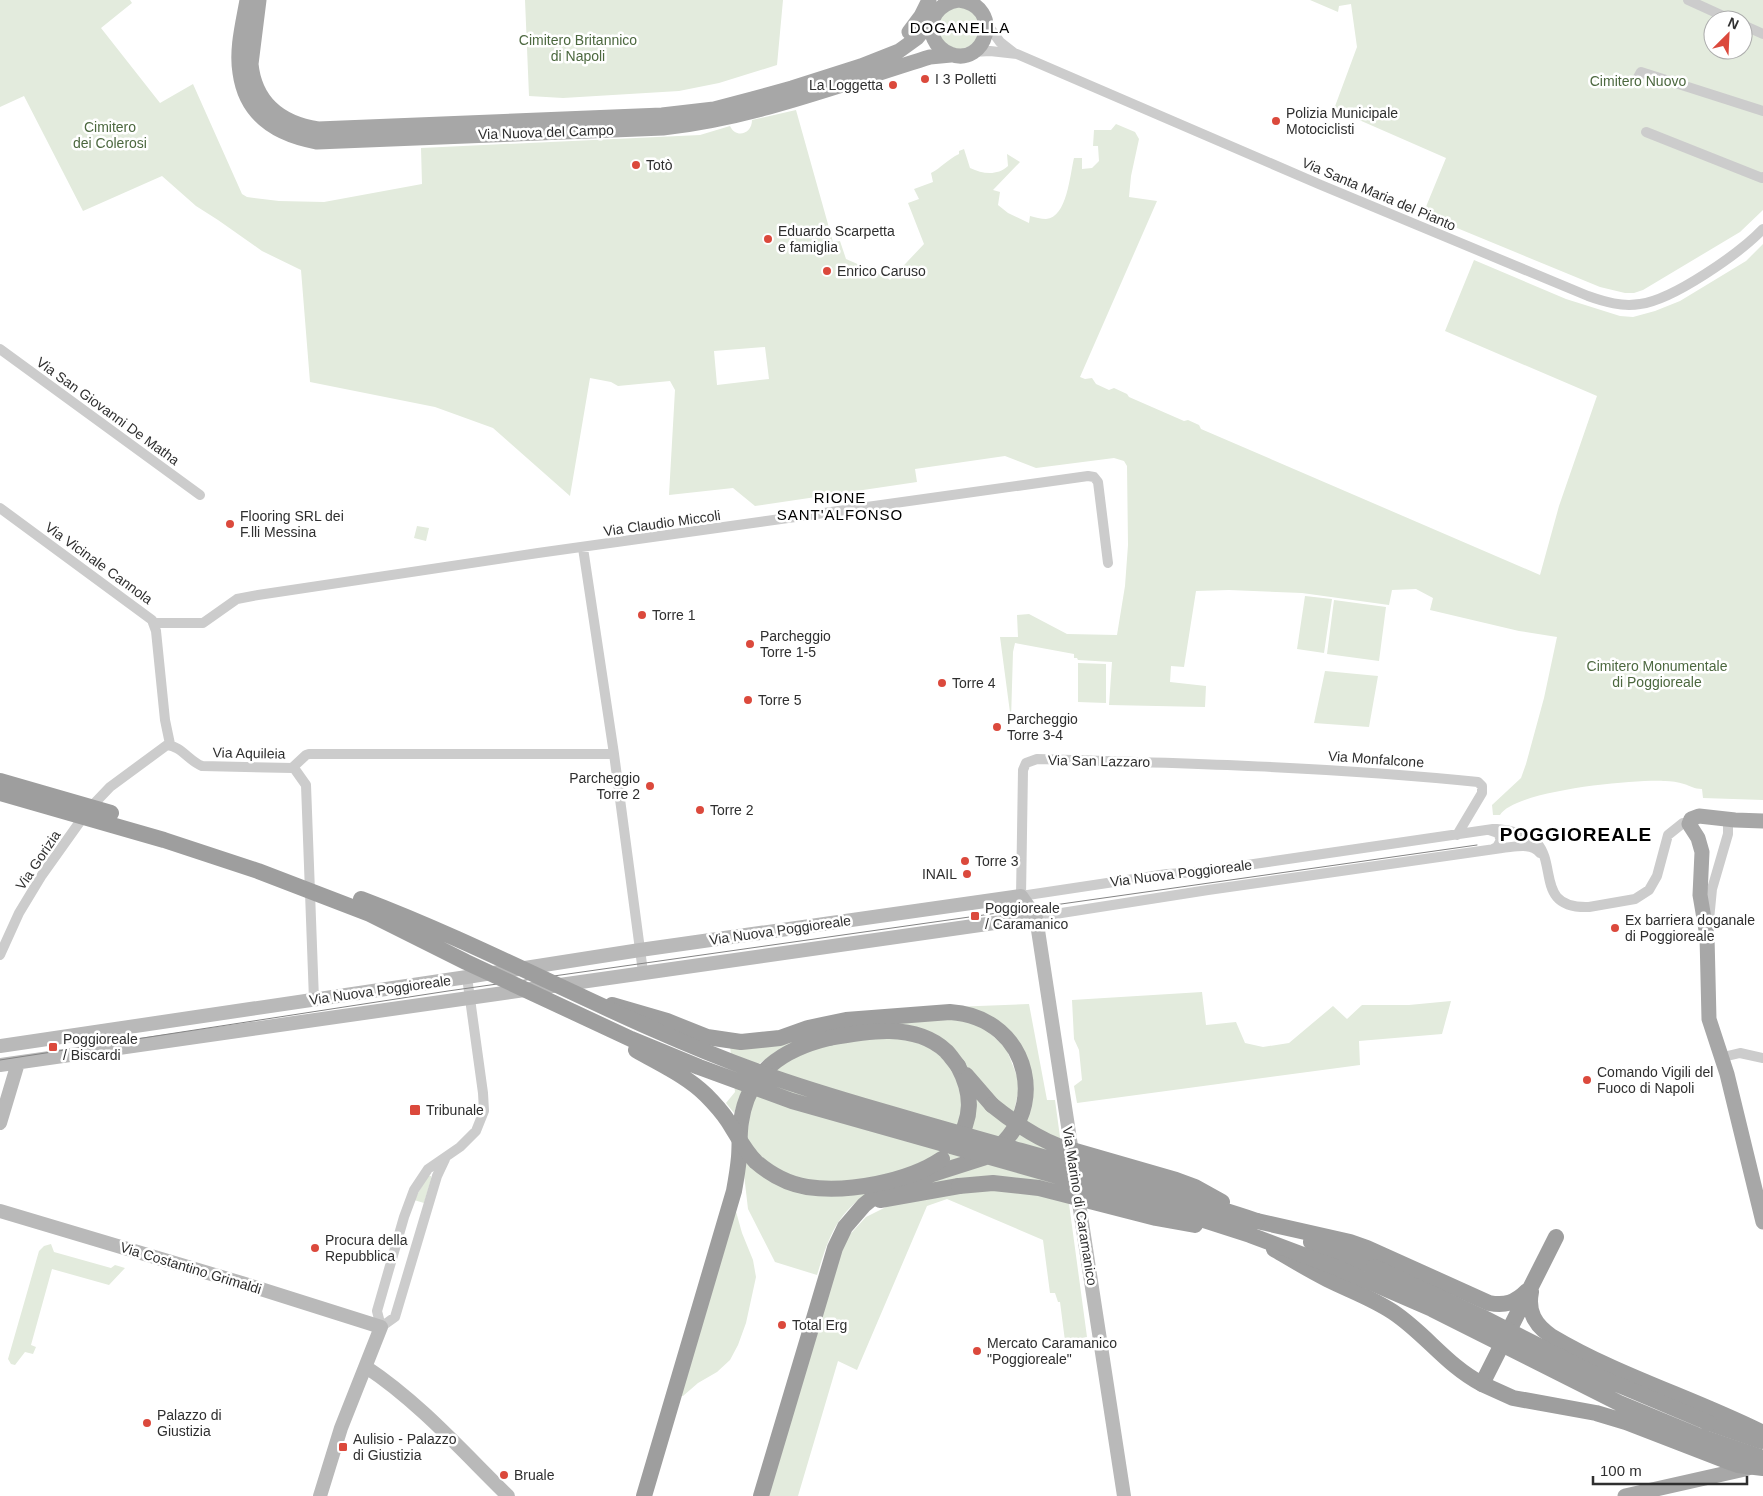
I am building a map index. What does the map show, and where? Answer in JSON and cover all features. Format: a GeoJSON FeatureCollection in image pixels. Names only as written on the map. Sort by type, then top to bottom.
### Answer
{"type":"FeatureCollection","features":[{"type":"Feature","properties":{"kind":"highway"},"geometry":{"type":"LineString","coordinates":[[0,781],[166,829],[370,902],[452,936],[666,1036],[792,1084],[1180,1196],[1432,1310],[1634,1410],[1696,1435],[1763,1458]]}},
{"type":"Feature","properties":{"kind":"highway"},"geometry":{"type":"LineString","coordinates":[[0,793],[164,840],[258,871],[362,911],[631,1039],[699,1067],[792,1101],[1138,1199],[1254,1228],[1337,1252],[1438,1296],[1600,1377],[1709,1423],[1763,1442]]}},
{"type":"Feature","properties":{"kind":"highway"},"geometry":{"type":"LineString","coordinates":[[583,997],[654,1017],[707,1037],[741,1042],[780,1038],[815,1026],[846,1020],[950,1012],[961,1013],[979,1018],[994,1026],[1008,1039],[1018,1055],[1026,1089],[1023,1109],[1017,1125],[1007,1140],[993,1152],[973,1161],[889,1188],[873,1197],[851,1219],[839,1236],[761,1496]]}},
{"type":"Feature","properties":{"kind":"highway"},"geometry":{"type":"LineString","coordinates":[[575,1013],[683,1077],[700,1090],[720,1111],[755,1161],[779,1178],[807,1187],[849,1187],[874,1184],[929,1167],[942,1159],[960,1138],[965,1129],[969,1112],[968,1088],[958,1066]]}},
{"type":"Feature","properties":{"kind":"highway"},"geometry":{"type":"LineString","coordinates":[[644,1496],[734,1191],[739,1156],[740,1124],[746,1101],[756,1082],[778,1059],[793,1049],[829,1038],[864,1032],[909,1033],[934,1042],[946,1051],[992,1105],[1014,1123],[1032,1134],[1058,1146],[1195,1187],[1313,1272],[1372,1300],[1394,1313],[1410,1325],[1458,1369],[1482,1384],[1514,1398],[1610,1417],[1738,1465],[1763,1469]]}},
{"type":"Feature","properties":{"kind":"highway"},"geometry":{"type":"LineString","coordinates":[[851,1219],[866,1207],[883,1199],[959,1186],[993,1183],[1039,1188],[1156,1218],[1254,1228],[1350,1242],[1489,1303],[1498,1305],[1512,1303],[1532,1286]]}},
{"type":"Feature","properties":{"kind":"highway"},"geometry":{"type":"LineString","coordinates":[[1482,1384],[1556,1236]]}},
{"type":"Feature","properties":{"kind":"highway"},"geometry":{"type":"LineString","coordinates":[[1532,1286],[1530,1302],[1532,1317],[1551,1336],[1619,1371],[1734,1418],[1763,1433]]}},
{"type":"Feature","properties":{"kind":"main road","name":"Via Nuova del Campo"},"geometry":{"type":"LineString","coordinates":[[247,0],[239,62],[240,74],[250,102],[257,113],[279,130],[291,136],[317,142],[663,128],[690,125],[717,121],[755,111],[930,57],[951,54]]}},
{"type":"Feature","properties":{"kind":"main road","name":"Via Nuova del Campo"},"geometry":{"type":"LineString","coordinates":[[259,0],[251,64],[252,74],[258,90],[266,104],[275,113],[296,124],[318,129],[626,117],[687,113],[714,108],[792,88],[879,59],[911,30],[922,16],[934,8]]}},
{"type":"Feature","properties":{"kind":"main road"},"geometry":{"type":"LineString","coordinates":[[963,0],[980,9],[987,24],[987,30],[982,43],[973,52],[965,55],[951,54],[943,51],[933,37],[931,28],[934,8],[950,2],[963,0]]}},
{"type":"Feature","properties":{"kind":"main road"},"geometry":{"type":"LineString","coordinates":[[1763,821],[1698,816],[1693,817],[1690,822],[1691,827],[1688,826],[1700,845],[1702,852],[1700,895],[1707,936],[1709,1018],[1723,1057],[1763,1222]]}},
{"type":"Feature","properties":{"kind":"main road"},"geometry":{"type":"LineString","coordinates":[[1021,896],[1036,917]]}},
{"type":"Feature","properties":{"kind":"main road","name":"Via Nuova Poggioreale"},"geometry":{"type":"LineString","coordinates":[[7,1045],[467,978],[640,950],[1021,896]]}},
{"type":"Feature","properties":{"kind":"main road","name":"Via Nuova Poggioreale"},"geometry":{"type":"LineString","coordinates":[[0,1065],[1036,917]]}},
{"type":"Feature","properties":{"kind":"main road","name":"Via Marino di Caramanico"},"geometry":{"type":"LineString","coordinates":[[1036,917],[1124,1496]]}},
{"type":"Feature","properties":{"kind":"main road"},"geometry":{"type":"LineString","coordinates":[[0,1123],[18,1063],[7,1045]]}},
{"type":"Feature","properties":{"kind":"main road","name":"Via Costantino Grimaldi"},"geometry":{"type":"LineString","coordinates":[[0,1211],[245,1284],[381,1327]]}},
{"type":"Feature","properties":{"kind":"main road"},"geometry":{"type":"LineString","coordinates":[[320,1496],[341,1428],[381,1327]]}},
{"type":"Feature","properties":{"kind":"main road"},"geometry":{"type":"LineString","coordinates":[[366,1367],[387,1381],[423,1413],[508,1496]]}},
{"type":"Feature","properties":{"kind":"main road"},"geometry":{"type":"LineString","coordinates":[[1625,1496],[1745,1469],[1754,1466],[1763,1452]]}},
{"type":"Feature","properties":{"kind":"main road"},"geometry":{"type":"LineString","coordinates":[[1656,1496],[1763,1469]]}},
{"type":"Feature","properties":{"kind":"street"},"geometry":{"type":"LineString","coordinates":[[1688,0],[1710,10]]}},
{"type":"Feature","properties":{"kind":"street"},"geometry":{"type":"LineString","coordinates":[[987,24],[1000,42],[1017,54]]}},
{"type":"Feature","properties":{"kind":"street","name":"Via Santa Maria del Pianto"},"geometry":{"type":"LineString","coordinates":[[973,52],[990,51],[1017,54],[1321,185],[1581,293],[1615,304],[1642,304],[1676,291],[1729,258],[1763,229]]}},
{"type":"Feature","properties":{"kind":"street"},"geometry":{"type":"LineString","coordinates":[[1636,81],[1641,72],[1763,111]]}},
{"type":"Feature","properties":{"kind":"street"},"geometry":{"type":"LineString","coordinates":[[1646,132],[1762,178],[1763,176]]}},
{"type":"Feature","properties":{"kind":"street","name":"Via San Giovanni De Matha"},"geometry":{"type":"LineString","coordinates":[[0,349],[200,495]]}},
{"type":"Feature","properties":{"kind":"street","name":"Via Claudio Miccoli"},"geometry":{"type":"LineString","coordinates":[[154,624],[204,623],[237,599],[258,594],[1088,476],[1094,477],[1098,482],[1108,562]]}},
{"type":"Feature","properties":{"kind":"street","name":"Via Vicinale Cannola"},"geometry":{"type":"LineString","coordinates":[[0,508],[148,617],[154,624],[170,744]]}},
{"type":"Feature","properties":{"kind":"street"},"geometry":{"type":"LineString","coordinates":[[583,548],[614,754],[643,972]]}},
{"type":"Feature","properties":{"kind":"street"},"geometry":{"type":"LineString","coordinates":[[0,800],[37,796],[80,809],[89,809],[110,787],[163,746],[170,744]]}},
{"type":"Feature","properties":{"kind":"street","name":"Via Aquileia"},"geometry":{"type":"LineString","coordinates":[[170,744],[202,766],[294,768],[304,756],[310,754],[614,754]]}},
{"type":"Feature","properties":{"kind":"street","name":"Via San Lazzaro"},"geometry":{"type":"LineString","coordinates":[[1021,896],[1023,770],[1026,763],[1036,759],[1211,763]]}},
{"type":"Feature","properties":{"kind":"street","name":"Via Monfalcone"},"geometry":{"type":"LineString","coordinates":[[1211,763],[1394,773],[1478,782],[1482,786],[1482,793],[1457,835]]}},
{"type":"Feature","properties":{"kind":"street"},"geometry":{"type":"LineString","coordinates":[[294,768],[306,785],[314,1000]]}},
{"type":"Feature","properties":{"kind":"street","name":"Via Gorizia"},"geometry":{"type":"LineString","coordinates":[[0,955],[19,913],[89,809]]}},
{"type":"Feature","properties":{"kind":"street"},"geometry":{"type":"LineString","coordinates":[[1707,936],[1712,890],[1728,834],[1728,823]]}},
{"type":"Feature","properties":{"kind":"street","name":"Via Nuova Poggioreale"},"geometry":{"type":"LineString","coordinates":[[1021,896],[1489,830],[1505,830],[1532,839],[1540,848],[1552,890],[1556,895],[1567,904],[1589,907],[1635,899],[1643,895],[1654,884],[1668,835],[1688,826]]}},
{"type":"Feature","properties":{"kind":"street"},"geometry":{"type":"LineString","coordinates":[[1489,830],[1498,834],[1501,840],[1493,850]]}},
{"type":"Feature","properties":{"kind":"street","name":"Via Nuova Poggioreale"},"geometry":{"type":"LineString","coordinates":[[1036,917],[1521,846],[1532,847],[1540,852],[1545,863]]}},
{"type":"Feature","properties":{"kind":"street"},"geometry":{"type":"LineString","coordinates":[[445,1159],[437,1176],[395,1317],[381,1327],[377,1311],[410,1199],[421,1177],[428,1169],[445,1159],[476,1131],[484,1111],[467,978]]}},
{"type":"Feature","properties":{"kind":"street"},"geometry":{"type":"LineString","coordinates":[[1723,1057],[1740,1053],[1763,1058]]}},
{"type":"Feature","properties":{"kind":"green space"},"geometry":{"type":"Polygon","coordinates":[[[0,0],[130,0],[132,3],[101,28],[160,103],[193,84],[242,194],[247,197],[279,201],[324,202],[422,184],[421,148],[700,135],[730,126],[736,133],[740,134],[749,129],[752,120],[796,110],[833,242],[840,241],[846,259],[890,280],[924,244],[908,203],[919,199],[914,189],[933,182],[931,173],[959,154],[959,151],[964,149],[970,168],[985,173],[995,173],[1008,166],[1007,154],[1020,162],[993,190],[1000,192],[998,205],[1008,213],[1029,223],[1030,216],[1046,219],[1053,217],[1059,211],[1069,184],[1074,158],[1082,158],[1082,169],[1092,168],[1099,161],[1098,146],[1093,146],[1094,130],[1111,130],[1116,124],[1135,132],[1139,139],[1131,176],[1129,197],[1157,201],[1080,377],[1085,379],[1092,378],[1096,384],[1109,390],[1114,388],[1127,394],[1129,397],[1184,421],[1188,420],[1199,425],[1201,429],[1540,575],[1559,506],[1597,396],[1445,331],[1474,260],[1566,299],[1620,316],[1633,317],[1680,301],[1746,261],[1763,244],[1763,800],[1703,798],[1702,789],[1672,781],[1629,782],[1604,784],[1551,793],[1528,799],[1510,806],[1500,815],[1493,815],[1492,805],[1521,778],[1544,698],[1557,637],[1519,631],[1430,610],[1433,598],[1416,589],[1392,590],[1389,605],[1302,593],[1229,590],[1196,591],[1184,667],[1171,666],[1170,682],[1206,686],[1205,707],[1109,705],[1112,662],[1078,660],[1074,658],[1074,654],[1015,643],[1013,652],[1011,720],[1000,637],[1018,637],[1017,615],[1029,614],[1067,634],[1117,635],[1125,586],[1128,545],[1127,466],[1124,461],[1114,458],[1036,468],[1005,456],[915,469],[917,482],[755,506],[733,488],[669,495],[675,390],[670,381],[618,386],[611,382],[590,378],[570,496],[493,428],[435,407],[310,382],[301,270],[262,251],[196,206],[162,176],[83,211],[24,96],[0,107],[0,0]],[[765,347],[714,351],[717,385],[769,379],[765,347]]]}},
{"type":"Feature","properties":{"kind":"green space","name":"Cimitero Britannico di Napoli"},"geometry":{"type":"Polygon","coordinates":[[[525,0],[783,0],[777,65],[719,83],[679,91],[563,98],[529,96],[525,0]]]}},
{"type":"Feature","properties":{"kind":"green space","name":"Cimitero Nuovo"},"geometry":{"type":"Polygon","coordinates":[[[1310,0],[1763,0],[1763,210],[1740,232],[1643,290],[1634,293],[1625,293],[1600,287],[1423,214],[1446,158],[1334,109],[1357,47],[1351,4],[1339,6],[1338,12],[1310,0]]]}},
{"type":"Feature","properties":{"kind":"green space"},"geometry":{"type":"Polygon","coordinates":[[[965,4],[982,19],[978,42],[958,51],[938,39],[938,22],[939,17],[944,11],[965,4]]]}},
{"type":"Feature","properties":{"kind":"green space"},"geometry":{"type":"Polygon","coordinates":[[[417,526],[429,528],[426,541],[414,538],[417,526]]]}},
{"type":"Feature","properties":{"kind":"green space"},"geometry":{"type":"Polygon","coordinates":[[[1305,596],[1332,599],[1324,653],[1297,649],[1305,596]]]}},
{"type":"Feature","properties":{"kind":"green space"},"geometry":{"type":"Polygon","coordinates":[[[1334,600],[1386,607],[1379,661],[1327,654],[1334,600]]]}},
{"type":"Feature","properties":{"kind":"green space"},"geometry":{"type":"Polygon","coordinates":[[[1078,663],[1106,664],[1106,703],[1078,702],[1078,663]]]}},
{"type":"Feature","properties":{"kind":"green space"},"geometry":{"type":"Polygon","coordinates":[[[1325,671],[1378,676],[1369,727],[1314,723],[1325,671]]]}},
{"type":"Feature","properties":{"kind":"green space"},"geometry":{"type":"Polygon","coordinates":[[[1202,992],[1206,1025],[1236,1022],[1245,1043],[1263,1047],[1289,1043],[1333,1006],[1347,1019],[1362,1005],[1409,1005],[1451,1001],[1442,1034],[1359,1041],[1360,1065],[1077,1103],[1074,1086],[1082,1080],[1079,1050],[1074,1039],[1072,1000],[1202,992]]]}},
{"type":"Feature","properties":{"kind":"green space"},"geometry":{"type":"Polygon","coordinates":[[[1029,1004],[1047,1100],[1055,1100],[1087,1337],[1065,1341],[1060,1302],[1058,1302],[1055,1293],[1050,1293],[1043,1240],[947,1199],[927,1206],[857,1370],[838,1361],[798,1496],[766,1496],[843,1242],[866,1217],[886,1207],[894,1193],[1002,1154],[1016,1140],[1029,1115],[1030,1081],[1025,1058],[982,1026],[1006,1048],[1020,1084],[1010,1129],[989,1147],[875,1188],[862,1197],[851,1206],[836,1226],[817,1275],[775,1262],[748,1209],[743,1166],[752,1098],[778,1050],[756,1066],[741,1094],[734,1113],[726,1103],[735,1092],[729,1037],[952,1007],[1029,1004]]]}},
{"type":"Feature","properties":{"kind":"green space"},"geometry":{"type":"Polygon","coordinates":[[[428,1176],[431,1176],[431,1179],[424,1203],[414,1200],[428,1176]]]}},
{"type":"Feature","properties":{"kind":"green space"},"geometry":{"type":"Polygon","coordinates":[[[735,1208],[742,1233],[753,1260],[756,1277],[746,1323],[730,1360],[717,1372],[698,1383],[683,1396],[678,1396],[735,1208]]]}},
{"type":"Feature","properties":{"kind":"green space"},"geometry":{"type":"Polygon","coordinates":[[[51,1244],[54,1252],[111,1268],[115,1265],[125,1268],[109,1285],[52,1269],[31,1345],[36,1347],[33,1354],[25,1352],[15,1365],[11,1364],[8,1359],[39,1251],[44,1246],[51,1244]]]}},
{"type":"Feature","properties":{"kind":"tram line"},"geometry":{"type":"LineString","coordinates":[[0,1060],[448,991],[1477,845]]}},
{"type":"Feature","properties":{"kind":"place","name":"I 3 Polletti"},"geometry":{"type":"Point","coordinates":[925,79]}},
{"type":"Feature","properties":{"kind":"place","name":"La Loggetta"},"geometry":{"type":"Point","coordinates":[893,85]}},
{"type":"Feature","properties":{"kind":"place","name":"Polizia Municipale Motociclisti"},"geometry":{"type":"Point","coordinates":[1276,121]}},
{"type":"Feature","properties":{"kind":"place","name":"Totò"},"geometry":{"type":"Point","coordinates":[636,165]}},
{"type":"Feature","properties":{"kind":"place","name":"Eduardo Scarpetta e famiglia"},"geometry":{"type":"Point","coordinates":[768,239]}},
{"type":"Feature","properties":{"kind":"place","name":"Enrico Caruso"},"geometry":{"type":"Point","coordinates":[827,271]}},
{"type":"Feature","properties":{"kind":"place","name":"Flooring SRL dei F.lli Messina"},"geometry":{"type":"Point","coordinates":[230,524]}},
{"type":"Feature","properties":{"kind":"place","name":"Torre 1"},"geometry":{"type":"Point","coordinates":[642,615]}},
{"type":"Feature","properties":{"kind":"place","name":"Parcheggio Torre 1-5"},"geometry":{"type":"Point","coordinates":[750,644]}},
{"type":"Feature","properties":{"kind":"place","name":"Torre 4"},"geometry":{"type":"Point","coordinates":[942,683]}},
{"type":"Feature","properties":{"kind":"place","name":"Torre 5"},"geometry":{"type":"Point","coordinates":[748,700]}},
{"type":"Feature","properties":{"kind":"place","name":"Parcheggio Torre 3-4"},"geometry":{"type":"Point","coordinates":[997,727]}},
{"type":"Feature","properties":{"kind":"place","name":"Parcheggio Torre 2"},"geometry":{"type":"Point","coordinates":[650,786]}},
{"type":"Feature","properties":{"kind":"place","name":"Torre 2"},"geometry":{"type":"Point","coordinates":[700,810]}},
{"type":"Feature","properties":{"kind":"place","name":"Torre 3"},"geometry":{"type":"Point","coordinates":[965,861]}},
{"type":"Feature","properties":{"kind":"place","name":"INAIL"},"geometry":{"type":"Point","coordinates":[967,874]}},
{"type":"Feature","properties":{"kind":"place","name":"Poggioreale / Caramanico"},"geometry":{"type":"Point","coordinates":[975,916]}},
{"type":"Feature","properties":{"kind":"place","name":"Ex barriera doganale di Poggioreale"},"geometry":{"type":"Point","coordinates":[1615,928]}},
{"type":"Feature","properties":{"kind":"place","name":"Poggioreale / Biscardi"},"geometry":{"type":"Point","coordinates":[53,1047]}},
{"type":"Feature","properties":{"kind":"place","name":"Comando Vigili del Fuoco di Napoli"},"geometry":{"type":"Point","coordinates":[1587,1080]}},
{"type":"Feature","properties":{"kind":"place","name":"Tribunale"},"geometry":{"type":"Point","coordinates":[415,1110]}},
{"type":"Feature","properties":{"kind":"place","name":"Procura della Repubblica"},"geometry":{"type":"Point","coordinates":[315,1248]}},
{"type":"Feature","properties":{"kind":"place","name":"Total Erg"},"geometry":{"type":"Point","coordinates":[782,1325]}},
{"type":"Feature","properties":{"kind":"place","name":"Mercato Caramanico \"Poggioreale\""},"geometry":{"type":"Point","coordinates":[977,1351]}},
{"type":"Feature","properties":{"kind":"place","name":"Palazzo di Giustizia"},"geometry":{"type":"Point","coordinates":[147,1423]}},
{"type":"Feature","properties":{"kind":"place","name":"Aulisio - Palazzo di Giustizia"},"geometry":{"type":"Point","coordinates":[343,1447]}},
{"type":"Feature","properties":{"kind":"place","name":"Bruale"},"geometry":{"type":"Point","coordinates":[504,1475]}},
{"type":"Feature","properties":{"kind":"district","name":"DOGANELLA"},"geometry":{"type":"Point","coordinates":[960,28]}},
{"type":"Feature","properties":{"kind":"district","name":"RIONE SANT'ALFONSO"},"geometry":{"type":"Point","coordinates":[840,506]}},
{"type":"Feature","properties":{"kind":"district","name":"POGGIOREALE"},"geometry":{"type":"Point","coordinates":[1576,834]}},
{"type":"Feature","properties":{"kind":"park label","name":"Cimitero dei Colerosi"},"geometry":{"type":"Point","coordinates":[110,136]}},
{"type":"Feature","properties":{"kind":"park label","name":"Cimitero Monumentale di Poggioreale"},"geometry":{"type":"Point","coordinates":[1657,674]}}]}
